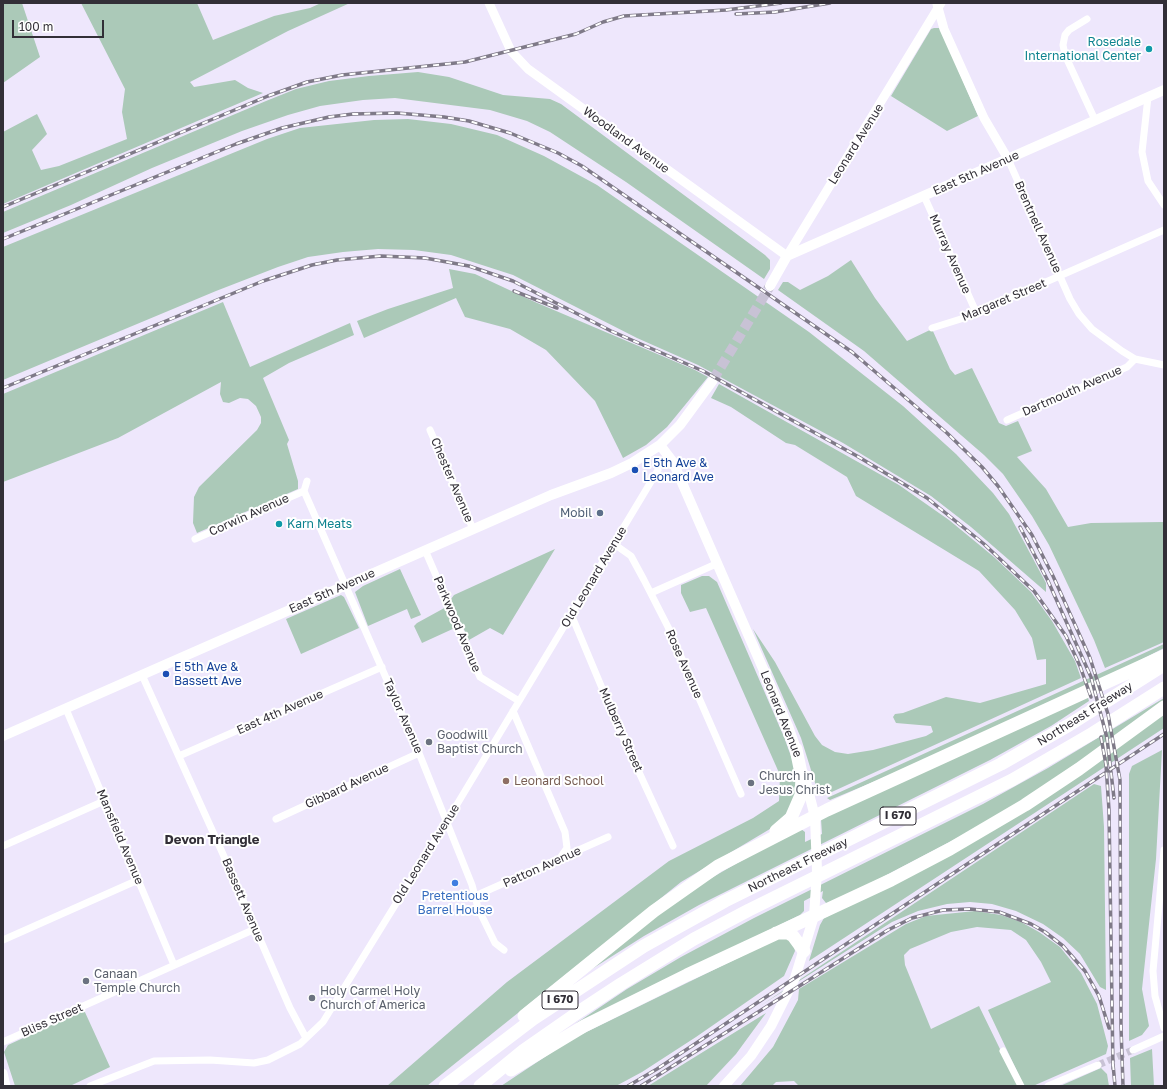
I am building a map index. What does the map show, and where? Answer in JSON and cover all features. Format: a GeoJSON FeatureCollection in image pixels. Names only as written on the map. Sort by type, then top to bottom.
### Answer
{"type":"FeatureCollection","features":[{"type":"Feature","properties":{"kind":"highway"},"geometry":{"type":"LineString","coordinates":[[732,859],[827,810],[1164,656]]}},
{"type":"Feature","properties":{"kind":"highway","name":"Northeast Freeway"},"geometry":{"type":"LineString","coordinates":[[445,1086],[496,1046],[581,986],[649,943],[739,894],[1001,764],[1069,725],[1164,665]]}},
{"type":"Feature","properties":{"kind":"highway","name":"Northeast Freeway"},"geometry":{"type":"LineString","coordinates":[[480,1086],[524,1050],[556,1027],[620,984],[683,946],[748,910],[1012,780],[1086,737],[1164,688]]}},
{"type":"Feature","properties":{"kind":"highway"},"geometry":{"type":"LineString","coordinates":[[488,1086],[544,1049],[584,1026],[776,933],[891,880],[990,826],[1079,770],[1164,707]]}},
{"type":"Feature","properties":{"kind":"highway"},"geometry":{"type":"LineString","coordinates":[[496,1046],[512,1025],[629,930],[690,885],[782,828],[795,811],[802,787],[796,749]]}},
{"type":"Feature","properties":{"kind":"highway"},"geometry":{"type":"LineString","coordinates":[[776,933],[788,933],[793,936],[804,951]]}},
{"type":"Feature","properties":{"kind":"main road","name":"East 5th Avenue"},"geometry":{"type":"LineString","coordinates":[[787,256],[1164,90]]}},
{"type":"Feature","properties":{"kind":"main road","name":"Leonard Avenue"},"geometry":{"type":"LineString","coordinates":[[770,286],[787,256]]}},
{"type":"Feature","properties":{"kind":"main road"},"geometry":{"type":"LineString","coordinates":[[660,445],[680,425],[713,380]]}},
{"type":"Feature","properties":{"kind":"main road","name":"East 5th Avenue"},"geometry":{"type":"LineString","coordinates":[[3,736],[551,495],[611,473],[632,463],[660,445]]}},
{"type":"Feature","properties":{"kind":"main road","name":"Leonard Avenue"},"geometry":{"type":"LineString","coordinates":[[660,445],[672,462],[788,726],[813,803],[815,817],[816,838],[814,916],[804,951],[794,978],[780,1008],[751,1056],[724,1086]]}},
{"type":"Feature","properties":{"kind":"street","name":"Woodland Avenue"},"geometry":{"type":"LineString","coordinates":[[489,3],[511,51],[528,69],[787,256]]}},
{"type":"Feature","properties":{"kind":"street","name":"Leonard Avenue"},"geometry":{"type":"LineString","coordinates":[[787,256],[939,4]]}},
{"type":"Feature","properties":{"kind":"street","name":"Brentnell Avenue"},"geometry":{"type":"LineString","coordinates":[[939,4],[944,29],[983,117],[1008,159],[1076,309],[1092,329],[1106,341],[1135,359],[1164,365]]}},
{"type":"Feature","properties":{"kind":"street"},"geometry":{"type":"LineString","coordinates":[[1087,19],[1069,30],[1065,35],[1063,45],[1065,55],[1095,120]]}},
{"type":"Feature","properties":{"kind":"street"},"geometry":{"type":"LineString","coordinates":[[1148,97],[1142,152],[1148,180],[1164,205]]}},
{"type":"Feature","properties":{"kind":"street","name":"Murray Avenue"},"geometry":{"type":"LineString","coordinates":[[924,196],[976,312]]}},
{"type":"Feature","properties":{"kind":"street","name":"Margaret Street"},"geometry":{"type":"LineString","coordinates":[[932,328],[976,312],[1164,230]]}},
{"type":"Feature","properties":{"kind":"street","name":"Dartmouth Avenue"},"geometry":{"type":"LineString","coordinates":[[1007,420],[1127,367],[1135,359]]}},
{"type":"Feature","properties":{"kind":"street","name":"Chester Avenue"},"geometry":{"type":"LineString","coordinates":[[430,430],[473,530]]}},
{"type":"Feature","properties":{"kind":"street","name":"Old Leonard Avenue"},"geometry":{"type":"LineString","coordinates":[[90,1086],[154,1061],[210,1060],[254,1063],[268,1060],[293,1049],[323,1022],[447,821],[658,470]]}},
{"type":"Feature","properties":{"kind":"street"},"geometry":{"type":"LineString","coordinates":[[304,491],[307,481]]}},
{"type":"Feature","properties":{"kind":"street","name":"Corwin Avenue"},"geometry":{"type":"LineString","coordinates":[[195,539],[304,491]]}},
{"type":"Feature","properties":{"kind":"street","name":"Taylor Avenue"},"geometry":{"type":"LineString","coordinates":[[304,491],[419,753],[447,821],[488,932],[495,943],[504,950]]}},
{"type":"Feature","properties":{"kind":"street","name":"Rose Avenue"},"geometry":{"type":"LineString","coordinates":[[614,544],[631,556],[651,593],[668,627],[741,794]]}},
{"type":"Feature","properties":{"kind":"street","name":"Parkwood Avenue"},"geometry":{"type":"LineString","coordinates":[[425,550],[480,677],[519,701]]}},
{"type":"Feature","properties":{"kind":"street"},"geometry":{"type":"LineString","coordinates":[[651,593],[716,564]]}},
{"type":"Feature","properties":{"kind":"street","name":"Mulberry Street"},"geometry":{"type":"LineString","coordinates":[[571,614],[620,731],[673,846]]}},
{"type":"Feature","properties":{"kind":"street","name":"East 4th Avenue"},"geometry":{"type":"LineString","coordinates":[[179,756],[382,667]]}},
{"type":"Feature","properties":{"kind":"street","name":"Bassett Avenue"},"geometry":{"type":"LineString","coordinates":[[142,675],[290,1008],[306,1038]]}},
{"type":"Feature","properties":{"kind":"street","name":"Mansfield Avenue"},"geometry":{"type":"LineString","coordinates":[[66,709],[174,966]]}},
{"type":"Feature","properties":{"kind":"street"},"geometry":{"type":"LineString","coordinates":[[513,711],[565,832],[568,848],[560,858]]}},
{"type":"Feature","properties":{"kind":"street","name":"Gibbard Avenue"},"geometry":{"type":"LineString","coordinates":[[276,819],[419,753]]}},
{"type":"Feature","properties":{"kind":"street"},"geometry":{"type":"LineString","coordinates":[[3,846],[104,801]]}},
{"type":"Feature","properties":{"kind":"street","name":"Patton Avenue"},"geometry":{"type":"LineString","coordinates":[[475,896],[608,837]]}},
{"type":"Feature","properties":{"kind":"street"},"geometry":{"type":"LineString","coordinates":[[1164,850],[1153,971],[1155,996],[1164,1028]]}},
{"type":"Feature","properties":{"kind":"street"},"geometry":{"type":"LineString","coordinates":[[3,940],[138,880]]}},
{"type":"Feature","properties":{"kind":"street","name":"Bliss Street"},"geometry":{"type":"LineString","coordinates":[[3,1042],[255,929]]}},
{"type":"Feature","properties":{"kind":"street"},"geometry":{"type":"LineString","coordinates":[[1132,1050],[1164,1036]]}},
{"type":"Feature","properties":{"kind":"street"},"geometry":{"type":"LineString","coordinates":[[1003,1050],[1021,1086]]}},
{"type":"Feature","properties":{"kind":"street"},"geometry":{"type":"LineString","coordinates":[[1048,1086],[1098,1065]]}},
{"type":"Feature","properties":{"kind":"street"},"geometry":{"type":"LineString","coordinates":[[3,1073],[6,1086]]}},
{"type":"Feature","properties":{"kind":"green space"},"geometry":{"type":"Polygon","coordinates":[[[3,3],[22,3],[40,57],[3,83],[3,3]]]}},
{"type":"Feature","properties":{"kind":"green space"},"geometry":{"type":"Polygon","coordinates":[[[81,3],[197,3],[213,40],[274,16],[310,8],[321,3],[350,3],[288,31],[190,82],[194,87],[235,80],[248,88],[263,93],[3,204],[3,132],[37,114],[47,134],[32,150],[41,170],[59,166],[127,139],[122,112],[125,89],[81,3]]]}},
{"type":"Feature","properties":{"kind":"green space"},"geometry":{"type":"Polygon","coordinates":[[[939,28],[942,32],[978,116],[947,131],[891,96],[931,29],[939,28]]]}},
{"type":"Feature","properties":{"kind":"green space"},"geometry":{"type":"Polygon","coordinates":[[[418,72],[449,77],[503,95],[550,99],[561,104],[765,255],[770,260],[770,269],[764,279],[626,182],[550,132],[527,121],[490,110],[395,98],[363,100],[320,106],[288,115],[242,131],[152,168],[71,205],[3,233],[3,212],[296,89],[329,81],[418,72]]]}},
{"type":"Feature","properties":{"kind":"green space"},"geometry":{"type":"Polygon","coordinates":[[[408,119],[451,124],[497,135],[544,156],[597,185],[809,332],[903,406],[956,454],[993,493],[1009,514],[1046,583],[1046,592],[971,527],[931,496],[843,443],[698,365],[637,338],[513,275],[451,255],[414,250],[378,249],[308,257],[216,291],[3,380],[3,247],[267,139],[300,128],[374,120],[408,119]]]}},
{"type":"Feature","properties":{"kind":"green space"},"geometry":{"type":"Polygon","coordinates":[[[851,260],[875,298],[907,341],[932,329],[950,369],[955,375],[972,368],[999,423],[1006,426],[1018,421],[1032,451],[1017,457],[1046,489],[1068,527],[1091,523],[1163,522],[1164,642],[1105,668],[1094,640],[1049,545],[1032,516],[1003,474],[984,455],[864,351],[778,290],[783,282],[788,282],[800,290],[828,276],[851,260]]]}},
{"type":"Feature","properties":{"kind":"green space"},"geometry":{"type":"Polygon","coordinates":[[[449,269],[475,274],[535,302],[695,370],[708,377],[667,427],[646,445],[623,458],[595,401],[546,350],[510,329],[465,317],[456,298],[364,338],[357,321],[388,309],[453,288],[449,269]]]}},
{"type":"Feature","properties":{"kind":"green space"},"geometry":{"type":"Polygon","coordinates":[[[223,302],[250,367],[350,323],[354,335],[289,363],[263,378],[289,440],[287,444],[298,481],[298,489],[197,533],[193,523],[194,497],[199,487],[257,430],[261,423],[261,417],[256,406],[248,399],[240,398],[229,403],[223,402],[220,394],[221,382],[118,438],[3,482],[3,394],[223,302]]]}},
{"type":"Feature","properties":{"kind":"green space"},"geometry":{"type":"Polygon","coordinates":[[[719,384],[899,485],[949,520],[994,557],[1031,592],[1052,621],[1075,661],[1081,678],[823,796],[816,786],[801,738],[753,629],[775,662],[815,736],[822,745],[835,752],[848,754],[873,750],[926,736],[933,732],[931,726],[896,723],[893,717],[895,714],[903,713],[946,697],[980,703],[1046,684],[1046,659],[1037,660],[1032,638],[1015,610],[979,571],[856,496],[847,477],[795,445],[786,443],[731,407],[711,398],[719,384]]]}},
{"type":"Feature","properties":{"kind":"green space"},"geometry":{"type":"Polygon","coordinates":[[[555,549],[503,635],[490,628],[469,640],[452,604],[451,599],[454,595],[555,549]]]}},
{"type":"Feature","properties":{"kind":"green space"},"geometry":{"type":"Polygon","coordinates":[[[400,569],[421,615],[411,619],[407,609],[368,626],[355,592],[363,586],[400,569]]]}},
{"type":"Feature","properties":{"kind":"green space"},"geometry":{"type":"Polygon","coordinates":[[[702,576],[709,576],[717,582],[784,737],[796,770],[798,783],[794,802],[783,819],[775,826],[681,882],[427,1086],[387,1086],[507,982],[669,861],[753,818],[779,801],[780,775],[706,608],[690,612],[681,593],[681,585],[702,576]]]}},
{"type":"Feature","properties":{"kind":"green space"},"geometry":{"type":"Polygon","coordinates":[[[341,595],[344,597],[359,628],[301,654],[286,619],[341,595]]]}},
{"type":"Feature","properties":{"kind":"green space"},"geometry":{"type":"Polygon","coordinates":[[[448,606],[457,627],[422,643],[414,626],[448,606]]]}},
{"type":"Feature","properties":{"kind":"green space"},"geometry":{"type":"Polygon","coordinates":[[[1164,644],[1164,648],[1115,673],[897,772],[830,800],[827,798],[1164,644]]]}},
{"type":"Feature","properties":{"kind":"green space"},"geometry":{"type":"Polygon","coordinates":[[[1087,694],[1089,701],[1051,726],[990,760],[699,905],[644,936],[584,974],[663,910],[701,884],[739,862],[801,829],[805,832],[805,842],[822,834],[821,819],[1087,694]]]}},
{"type":"Feature","properties":{"kind":"green space"},"geometry":{"type":"Polygon","coordinates":[[[1164,698],[1164,703],[1003,814],[833,903],[826,903],[822,898],[823,891],[804,901],[804,911],[800,915],[575,1024],[627,989],[681,957],[754,918],[983,804],[1048,768],[1164,698]]]}},
{"type":"Feature","properties":{"kind":"green space"},"geometry":{"type":"Polygon","coordinates":[[[1164,712],[1164,728],[809,961],[820,925],[824,918],[910,876],[1164,712]]]}},
{"type":"Feature","properties":{"kind":"green space"},"geometry":{"type":"Polygon","coordinates":[[[1162,750],[1156,859],[1142,989],[1149,1026],[1142,1035],[1129,1041],[1129,774],[1132,766],[1162,750]]]}},
{"type":"Feature","properties":{"kind":"green space"},"geometry":{"type":"Polygon","coordinates":[[[1094,784],[1101,786],[1104,827],[1106,990],[1100,987],[1080,954],[1063,938],[1043,924],[1016,911],[992,904],[970,902],[947,904],[918,911],[892,922],[760,1006],[1094,784]]]}},
{"type":"Feature","properties":{"kind":"green space"},"geometry":{"type":"Polygon","coordinates":[[[975,911],[1001,915],[1021,922],[1039,932],[1060,947],[1081,973],[1097,1004],[1108,1046],[1106,1054],[1033,1086],[1024,1086],[988,1010],[1051,982],[1041,962],[1026,940],[1011,930],[977,927],[951,932],[910,949],[904,955],[905,965],[931,1029],[979,1006],[1018,1086],[799,1086],[794,1081],[776,1082],[772,1086],[740,1086],[773,1047],[798,1000],[799,989],[906,924],[926,916],[975,911]]]}},
{"type":"Feature","properties":{"kind":"green space"},"geometry":{"type":"Polygon","coordinates":[[[779,938],[788,938],[793,943],[795,951],[784,976],[696,1037],[642,1072],[616,1086],[501,1086],[572,1039],[779,938]]]}},
{"type":"Feature","properties":{"kind":"green space"},"geometry":{"type":"Polygon","coordinates":[[[84,1010],[110,1067],[70,1086],[15,1086],[4,1052],[8,1045],[84,1010]]]}},
{"type":"Feature","properties":{"kind":"green space"},"geometry":{"type":"Polygon","coordinates":[[[766,1013],[736,1054],[706,1086],[648,1086],[766,1013]]]}},
{"type":"Feature","properties":{"kind":"green space"},"geometry":{"type":"Polygon","coordinates":[[[1152,1049],[1154,1086],[1131,1086],[1130,1058],[1152,1049]]]}},
{"type":"Feature","properties":{"kind":"green space"},"geometry":{"type":"Polygon","coordinates":[[[1101,1068],[1107,1074],[1109,1086],[1060,1086],[1101,1068]]]}},
{"type":"Feature","properties":{"kind":"tunnel"},"geometry":{"type":"LineString","coordinates":[[713,380],[770,286]]}},
{"type":"Feature","properties":{"kind":"tunnel"},"geometry":{"type":"LineString","coordinates":[[1098,1065],[1133,1050]]}},
{"type":"Feature","properties":{"kind":"railway"},"geometry":{"type":"LineString","coordinates":[[3,207],[268,96],[307,82],[342,75],[465,62],[576,34],[603,22],[624,16],[726,10],[781,3]]}},
{"type":"Feature","properties":{"kind":"railway"},"geometry":{"type":"LineString","coordinates":[[736,14],[775,12],[830,3]]}},
{"type":"Feature","properties":{"kind":"railway"},"geometry":{"type":"LineString","coordinates":[[3,239],[236,144],[282,128],[329,117],[353,114],[397,113],[444,117],[469,121],[510,133],[558,153],[582,166],[852,352],[947,433],[982,467],[998,486],[1032,535],[1053,576],[1090,658],[1108,714],[1120,780],[1121,1027],[1123,1086]]}},
{"type":"Feature","properties":{"kind":"railway"},"geometry":{"type":"LineString","coordinates":[[3,388],[263,281],[312,265],[337,260],[381,256],[425,258],[469,266],[513,281],[611,331],[703,371],[857,456],[927,498],[984,544],[1034,591],[1066,636],[1080,666],[1091,697]]}},
{"type":"Feature","properties":{"kind":"railway"},"geometry":{"type":"LineString","coordinates":[[514,291],[557,308]]}},
{"type":"Feature","properties":{"kind":"railway"},"geometry":{"type":"LineString","coordinates":[[1020,527],[1048,581],[1091,677],[1107,738],[1114,798]]}},
{"type":"Feature","properties":{"kind":"railway"},"geometry":{"type":"LineString","coordinates":[[628,1086],[657,1069],[1164,734]]}},
{"type":"Feature","properties":{"kind":"railway"},"geometry":{"type":"LineString","coordinates":[[1101,737],[1106,765],[1109,810],[1113,1069]]}},
{"type":"Feature","properties":{"kind":"railway"},"geometry":{"type":"LineString","coordinates":[[641,1086],[888,930],[912,918],[943,910],[970,909],[999,912],[1031,924],[1045,932],[1063,946],[1085,971],[1099,996],[1109,1028]]}},
{"type":"Feature","properties":{"kind":"railway"},"geometry":{"type":"LineString","coordinates":[[1113,1064],[1115,1086]]}},
{"type":"Feature","properties":{"kind":"place","name":"Rosedale International Center"},"geometry":{"type":"Point","coordinates":[1149,49]}},
{"type":"Feature","properties":{"kind":"place","name":"E 5th Ave & Leonard Ave"},"geometry":{"type":"Point","coordinates":[635,470]}},
{"type":"Feature","properties":{"kind":"place","name":"Mobil"},"geometry":{"type":"Point","coordinates":[600,513]}},
{"type":"Feature","properties":{"kind":"place","name":"Karn Meats"},"geometry":{"type":"Point","coordinates":[279,524]}},
{"type":"Feature","properties":{"kind":"place","name":"E 5th Ave & Bassett Ave"},"geometry":{"type":"Point","coordinates":[166,674]}},
{"type":"Feature","properties":{"kind":"place","name":"Goodwill Baptist Church"},"geometry":{"type":"Point","coordinates":[429,742]}},
{"type":"Feature","properties":{"kind":"place","name":"Leonard School"},"geometry":{"type":"Point","coordinates":[506,781]}},
{"type":"Feature","properties":{"kind":"place","name":"Church in Jesus Christ"},"geometry":{"type":"Point","coordinates":[751,783]}},
{"type":"Feature","properties":{"kind":"place","name":"Pretentious Barrel House"},"geometry":{"type":"Point","coordinates":[455,883]}},
{"type":"Feature","properties":{"kind":"place","name":"Canaan Temple Church"},"geometry":{"type":"Point","coordinates":[86,981]}},
{"type":"Feature","properties":{"kind":"place","name":"Holy Carmel Holy Church of America"},"geometry":{"type":"Point","coordinates":[312,998]}},
{"type":"Feature","properties":{"kind":"district","name":"Devon Triangle"},"geometry":{"type":"Point","coordinates":[212,840]}}]}
